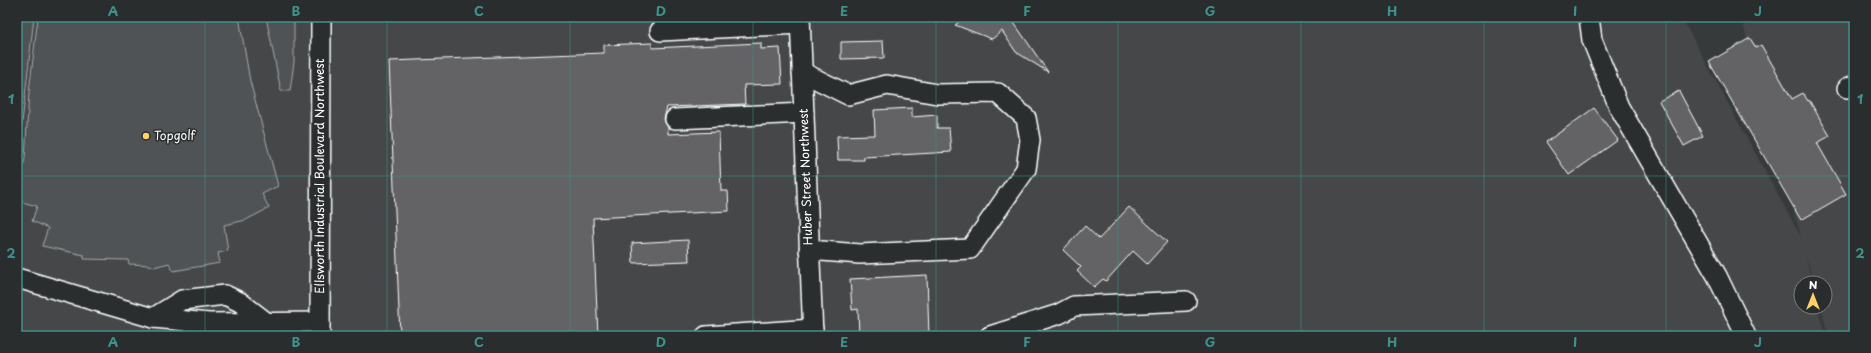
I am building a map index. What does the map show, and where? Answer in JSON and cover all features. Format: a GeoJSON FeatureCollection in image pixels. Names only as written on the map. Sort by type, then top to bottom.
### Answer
{"type":"FeatureCollection","features":[{"type":"Feature","properties":{"kind":"street","name":"Ellsworth Industrial Boulevard Northwest"},"geometry":{"type":"LineString","coordinates":[[320,17],[320,329]]}},
{"type":"Feature","properties":{"kind":"street"},"geometry":{"type":"LineString","coordinates":[[1589,17],[1592,40],[1619,107],[1717,276],[1746,336]]}},
{"type":"Feature","properties":{"kind":"street"},"geometry":{"type":"LineString","coordinates":[[660,31],[800,21]]}},
{"type":"Feature","properties":{"kind":"street","name":"Huber Street Northwest"},"geometry":{"type":"LineString","coordinates":[[800,21],[813,333]]}},
{"type":"Feature","properties":{"kind":"street"},"geometry":{"type":"LineString","coordinates":[[802,72],[848,95],[887,85],[937,94],[998,93],[1026,118],[1030,140],[1026,169],[970,249],[860,254],[809,250]]}},
{"type":"Feature","properties":{"kind":"street"},"geometry":{"type":"LineString","coordinates":[[675,119],[804,114]]}},
{"type":"Feature","properties":{"kind":"street"},"geometry":{"type":"LineString","coordinates":[[17,278],[154,318],[210,323],[266,322],[320,329]]}},
{"type":"Feature","properties":{"kind":"street"},"geometry":{"type":"LineString","coordinates":[[154,318],[182,300],[225,295],[240,302],[266,322]]}},
{"type":"Feature","properties":{"kind":"street"},"geometry":{"type":"LineString","coordinates":[[990,336],[1060,314],[1074,306],[1186,301]]}},
{"type":"Feature","properties":{"kind":"street"},"geometry":{"type":"LineString","coordinates":[[706,336],[813,333]]}},
{"type":"Feature","properties":{"kind":"shaded area"},"geometry":{"type":"Polygon","coordinates":[[[17,17],[34,17],[17,167],[17,17]]]}},
{"type":"Feature","properties":{"kind":"shaded area"},"geometry":{"type":"Polygon","coordinates":[[[34,17],[1681,17],[1801,237],[1741,17],[1854,17],[1854,336],[1828,336],[1823,315],[1833,315],[1833,275],[1812,275],[1806,256],[1810,275],[1793,275],[1793,315],[1820,315],[1825,336],[17,336],[17,167],[34,17]]]}},
{"type":"Feature","properties":{"kind":"shaded area","name":"Topgolf"},"geometry":{"type":"Polygon","coordinates":[[[38,17],[239,17],[250,81],[278,186],[262,194],[269,208],[246,220],[224,225],[228,251],[218,253],[220,263],[173,271],[169,263],[154,267],[150,265],[129,264],[128,260],[84,259],[84,255],[42,246],[48,228],[32,221],[37,206],[22,202],[17,195],[25,158],[29,92],[38,17]]]}},
{"type":"Feature","properties":{"kind":"shaded area"},"geometry":{"type":"Polygon","coordinates":[[[266,17],[294,17],[294,62],[290,91],[281,91],[266,17]]]}},
{"type":"Feature","properties":{"kind":"building"},"geometry":{"type":"Polygon","coordinates":[[[965,17],[1010,17],[1048,72],[1016,52],[1002,31],[992,39],[955,25],[965,17]]]}},
{"type":"Feature","properties":{"kind":"building"},"geometry":{"type":"Polygon","coordinates":[[[1750,38],[1756,48],[1761,45],[1792,99],[1803,93],[1808,101],[1809,100],[1830,136],[1817,143],[1846,194],[1801,220],[1709,62],[1750,38]]]}},
{"type":"Feature","properties":{"kind":"building"},"geometry":{"type":"Polygon","coordinates":[[[883,41],[884,58],[841,59],[841,42],[883,41]]]}},
{"type":"Feature","properties":{"kind":"building"},"geometry":{"type":"Polygon","coordinates":[[[652,43],[652,48],[761,43],[761,49],[780,48],[782,84],[744,85],[745,104],[667,107],[664,119],[668,127],[668,134],[719,132],[721,191],[728,191],[729,211],[593,218],[598,336],[400,336],[389,61],[604,53],[604,45],[652,43]]]}},
{"type":"Feature","properties":{"kind":"building"},"geometry":{"type":"Polygon","coordinates":[[[1679,91],[1703,136],[1684,146],[1659,101],[1679,91]]]}},
{"type":"Feature","properties":{"kind":"building"},"geometry":{"type":"Polygon","coordinates":[[[912,108],[912,117],[937,115],[937,128],[949,128],[951,152],[864,157],[864,160],[838,160],[837,136],[875,135],[874,110],[912,108]]]}},
{"type":"Feature","properties":{"kind":"building"},"geometry":{"type":"Polygon","coordinates":[[[1594,108],[1618,140],[1569,175],[1546,142],[1594,108]]]}},
{"type":"Feature","properties":{"kind":"building"},"geometry":{"type":"Polygon","coordinates":[[[1129,207],[1167,242],[1147,264],[1133,251],[1106,281],[1103,279],[1094,287],[1077,271],[1081,267],[1063,250],[1085,226],[1099,239],[1129,207]]]}},
{"type":"Feature","properties":{"kind":"building"},"geometry":{"type":"Polygon","coordinates":[[[688,240],[689,261],[633,263],[632,243],[688,240]]]}},
{"type":"Feature","properties":{"kind":"building"},"geometry":{"type":"Polygon","coordinates":[[[927,275],[929,336],[859,336],[858,309],[852,310],[850,279],[927,275]]]}},
{"type":"Feature","properties":{"kind":"place","name":"Topgolf"},"geometry":{"type":"Point","coordinates":[146,136]}}]}
